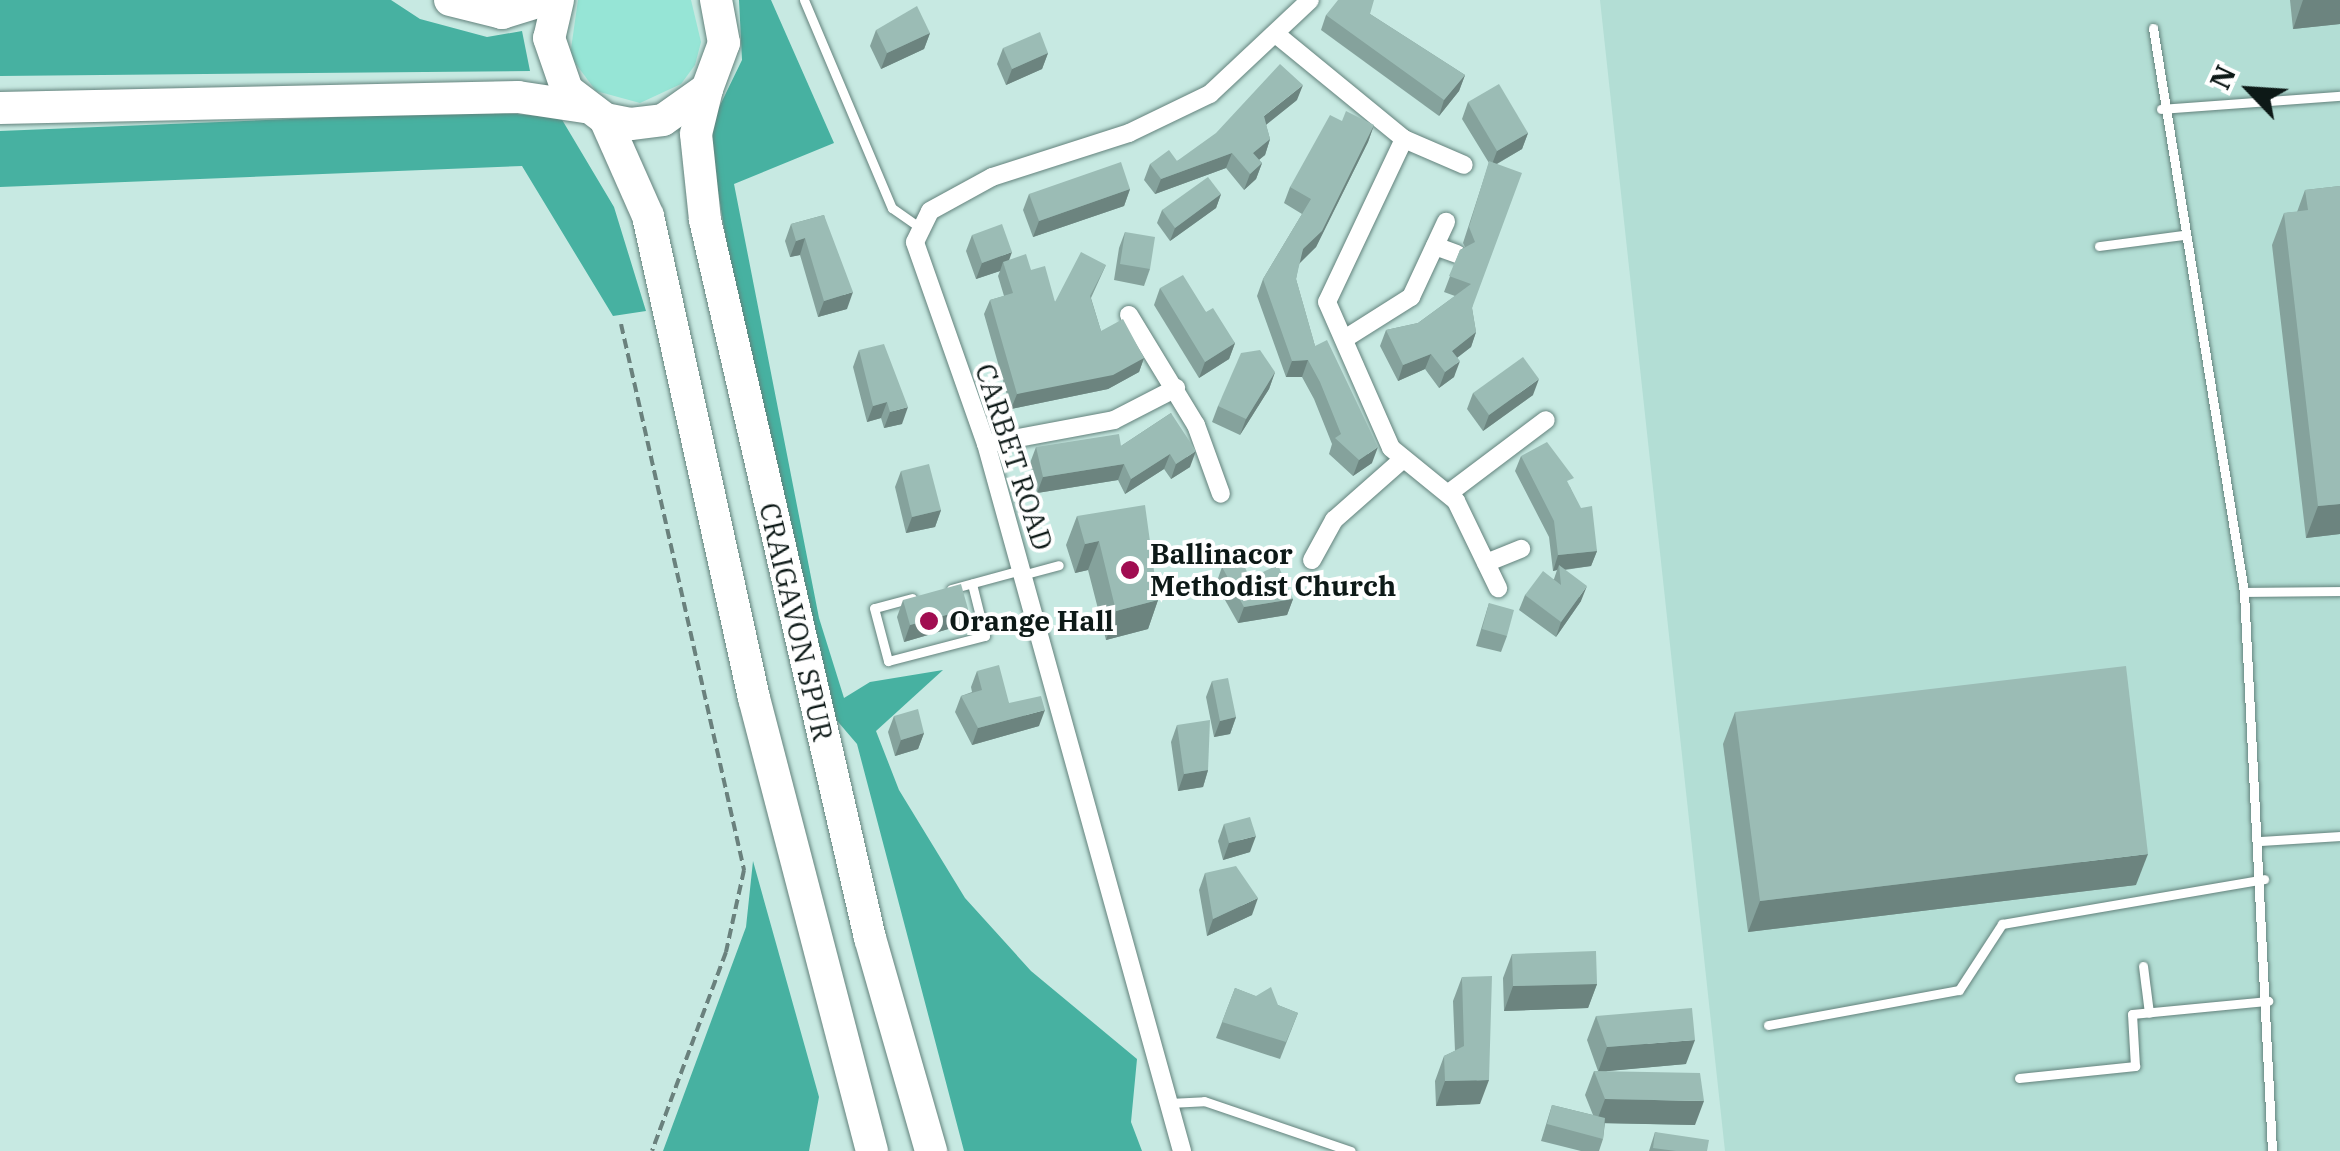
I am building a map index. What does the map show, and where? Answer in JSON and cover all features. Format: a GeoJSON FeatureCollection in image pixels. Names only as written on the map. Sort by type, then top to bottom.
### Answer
{"type":"FeatureCollection","features":[{"type":"Feature","properties":{"kind":"highway"},"geometry":{"type":"LineString","coordinates":[[450,0],[502,13],[544,0]]}},
{"type":"Feature","properties":{"kind":"highway","name":"CRAIGAVON SPUR"},"geometry":{"type":"LineString","coordinates":[[558,0],[553,63],[594,113],[648,216],[796,873],[872,1151]]}},
{"type":"Feature","properties":{"kind":"highway","name":"CRAIGAVON SPUR"},"geometry":{"type":"LineString","coordinates":[[716,0],[724,43],[696,134],[705,220],[866,920],[931,1151]]}},
{"type":"Feature","properties":{"kind":"highway"},"geometry":{"type":"LineString","coordinates":[[0,108],[518,97],[594,113],[663,120],[707,89]]}},
{"type":"Feature","properties":{"kind":"street"},"geometry":{"type":"LineString","coordinates":[[918,226],[992,178],[1186,108],[1277,35],[1310,0]]}},
{"type":"Feature","properties":{"kind":"street"},"geometry":{"type":"LineString","coordinates":[[1277,35],[1404,139],[1464,164]]}},
{"type":"Feature","properties":{"kind":"street"},"geometry":{"type":"LineString","coordinates":[[1404,139],[1360,242],[1328,292],[1402,460],[1449,493],[1498,588]]}},
{"type":"Feature","properties":{"kind":"street"},"geometry":{"type":"LineString","coordinates":[[1346,338],[1411,297],[1446,222]]}},
{"type":"Feature","properties":{"kind":"street","name":"CARBET ROAD"},"geometry":{"type":"LineString","coordinates":[[918,226],[916,251],[986,444],[1182,1151]]}},
{"type":"Feature","properties":{"kind":"street"},"geometry":{"type":"LineString","coordinates":[[1436,246],[1457,254]]}},
{"type":"Feature","properties":{"kind":"street"},"geometry":{"type":"LineString","coordinates":[[1130,315],[1176,388],[1221,494]]}},
{"type":"Feature","properties":{"kind":"street"},"geometry":{"type":"LineString","coordinates":[[986,444],[1114,420],[1176,388]]}},
{"type":"Feature","properties":{"kind":"street"},"geometry":{"type":"LineString","coordinates":[[1449,493],[1546,420]]}},
{"type":"Feature","properties":{"kind":"street"},"geometry":{"type":"LineString","coordinates":[[1312,560],[1334,520],[1402,460]]}},
{"type":"Feature","properties":{"kind":"street"},"geometry":{"type":"LineString","coordinates":[[1486,563],[1521,549]]}},
{"type":"Feature","properties":{"kind":"lane"},"geometry":{"type":"LineString","coordinates":[[804,0],[892,208],[918,226]]}},
{"type":"Feature","properties":{"kind":"lane"},"geometry":{"type":"LineString","coordinates":[[2152,28],[2161,109],[2244,592],[2264,879],[2272,1151]]}},
{"type":"Feature","properties":{"kind":"lane"},"geometry":{"type":"LineString","coordinates":[[2161,109],[2340,96]]}},
{"type":"Feature","properties":{"kind":"lane"},"geometry":{"type":"LineString","coordinates":[[2099,246],[2182,235]]}},
{"type":"Feature","properties":{"kind":"lane"},"geometry":{"type":"LineString","coordinates":[[939,592],[1059,565]]}},
{"type":"Feature","properties":{"kind":"lane"},"geometry":{"type":"LineString","coordinates":[[923,596],[874,608],[888,661],[985,636],[972,584]]}},
{"type":"Feature","properties":{"kind":"lane"},"geometry":{"type":"LineString","coordinates":[[2244,592],[2340,591]]}},
{"type":"Feature","properties":{"kind":"lane"},"geometry":{"type":"LineString","coordinates":[[2261,840],[2340,836]]}},
{"type":"Feature","properties":{"kind":"lane"},"geometry":{"type":"LineString","coordinates":[[1768,1025],[1959,990],[2002,924],[2264,879]]}},
{"type":"Feature","properties":{"kind":"lane"},"geometry":{"type":"LineString","coordinates":[[2143,966],[2149,1013]]}},
{"type":"Feature","properties":{"kind":"lane"},"geometry":{"type":"LineString","coordinates":[[2019,1078],[2135,1066],[2132,1014],[2268,1001]]}},
{"type":"Feature","properties":{"kind":"lane"},"geometry":{"type":"LineString","coordinates":[[1168,1103],[1204,1101],[1351,1151]]}},
{"type":"Feature","properties":{"kind":"path"},"geometry":{"type":"LineString","coordinates":[[621,324],[744,870],[726,952],[652,1151]]}},
{"type":"Feature","properties":{"kind":"shaded area"},"geometry":{"type":"Polygon","coordinates":[[[1600,0],[2340,0],[2340,1151],[1725,1151],[1600,0]]]}},
{"type":"Feature","properties":{"kind":"green space"},"geometry":{"type":"Polygon","coordinates":[[[0,0],[391,0],[420,19],[487,37],[522,31],[530,71],[0,76],[0,0]]]}},
{"type":"Feature","properties":{"kind":"green space"},"geometry":{"type":"Polygon","coordinates":[[[578,0],[691,0],[701,42],[695,65],[681,84],[640,103],[596,91],[570,56],[578,0]]]}},
{"type":"Feature","properties":{"kind":"green space"},"geometry":{"type":"Polygon","coordinates":[[[739,0],[771,0],[834,143],[734,184],[819,618],[844,698],[870,682],[943,670],[876,731],[899,790],[965,898],[1031,971],[1137,1059],[1131,1122],[1142,1151],[964,1151],[857,744],[827,709],[733,282],[708,130],[742,60],[739,0]]]}},
{"type":"Feature","properties":{"kind":"green space"},"geometry":{"type":"Polygon","coordinates":[[[482,111],[561,118],[614,207],[646,311],[613,316],[522,166],[0,187],[0,131],[482,111]]]}},
{"type":"Feature","properties":{"kind":"green space"},"geometry":{"type":"Polygon","coordinates":[[[753,861],[819,1097],[809,1151],[663,1151],[746,927],[753,861]]]}},
{"type":"Feature","properties":{"kind":"building"},"geometry":{"type":"Polygon","coordinates":[[[1338,0],[1374,0],[1370,14],[1465,75],[1444,100],[1326,15],[1338,0]]]}},
{"type":"Feature","properties":{"kind":"building"},"geometry":{"type":"Polygon","coordinates":[[[917,6],[930,33],[887,53],[876,30],[917,6]]]}},
{"type":"Feature","properties":{"kind":"building"},"geometry":{"type":"Polygon","coordinates":[[[1040,32],[1048,53],[1012,69],[1003,48],[1040,32]]]}},
{"type":"Feature","properties":{"kind":"building"},"geometry":{"type":"Polygon","coordinates":[[[1280,64],[1303,85],[1264,116],[1270,139],[1253,153],[1262,163],[1250,174],[1232,153],[1161,179],[1150,164],[1169,150],[1177,161],[1216,133],[1280,64]]]}},
{"type":"Feature","properties":{"kind":"building"},"geometry":{"type":"Polygon","coordinates":[[[1499,84],[1528,133],[1497,151],[1468,102],[1499,84]]]}},
{"type":"Feature","properties":{"kind":"building"},"geometry":{"type":"Polygon","coordinates":[[[1346,111],[1374,125],[1322,231],[1303,249],[1296,279],[1315,346],[1327,340],[1378,447],[1359,460],[1335,438],[1341,434],[1308,360],[1292,361],[1263,279],[1311,199],[1290,187],[1330,115],[1342,121],[1346,111]]]}},
{"type":"Feature","properties":{"kind":"building"},"geometry":{"type":"Polygon","coordinates":[[[1489,161],[1522,173],[1472,308],[1476,332],[1452,351],[1460,361],[1445,372],[1431,354],[1403,365],[1386,330],[1418,323],[1471,284],[1449,276],[1460,250],[1475,242],[1469,227],[1489,161]]]}},
{"type":"Feature","properties":{"kind":"building"},"geometry":{"type":"Polygon","coordinates":[[[1121,162],[1130,189],[1039,221],[1029,194],[1121,162]]]}},
{"type":"Feature","properties":{"kind":"building"},"geometry":{"type":"Polygon","coordinates":[[[1208,177],[1221,194],[1175,228],[1162,210],[1208,177]]]}},
{"type":"Feature","properties":{"kind":"building"},"geometry":{"type":"Polygon","coordinates":[[[2340,186],[2340,504],[2318,506],[2284,213],[2308,210],[2305,190],[2340,186]]]}},
{"type":"Feature","properties":{"kind":"building"},"geometry":{"type":"Polygon","coordinates":[[[824,215],[853,292],[824,301],[805,238],[796,241],[791,224],[824,215]]]}},
{"type":"Feature","properties":{"kind":"building"},"geometry":{"type":"Polygon","coordinates":[[[1002,224],[1012,252],[982,263],[972,235],[1002,224]]]}},
{"type":"Feature","properties":{"kind":"building"},"geometry":{"type":"Polygon","coordinates":[[[1125,232],[1155,237],[1150,269],[1120,264],[1125,232]]]}},
{"type":"Feature","properties":{"kind":"building"},"geometry":{"type":"Polygon","coordinates":[[[1081,252],[1106,265],[1090,296],[1101,331],[1123,319],[1144,358],[1113,375],[1017,394],[990,300],[1013,293],[1003,262],[1026,254],[1031,270],[1045,266],[1055,302],[1081,252]]]}},
{"type":"Feature","properties":{"kind":"building"},"geometry":{"type":"Polygon","coordinates":[[[1183,275],[1206,312],[1213,308],[1235,343],[1205,362],[1160,288],[1183,275]]]}},
{"type":"Feature","properties":{"kind":"building"},"geometry":{"type":"Polygon","coordinates":[[[884,344],[908,407],[890,412],[887,402],[873,406],[859,350],[884,344]]]}},
{"type":"Feature","properties":{"kind":"building"},"geometry":{"type":"Polygon","coordinates":[[[1260,350],[1275,372],[1246,419],[1218,406],[1241,353],[1260,350]]]}},
{"type":"Feature","properties":{"kind":"building"},"geometry":{"type":"Polygon","coordinates":[[[1523,357],[1539,379],[1489,415],[1473,393],[1523,357]]]}},
{"type":"Feature","properties":{"kind":"building"},"geometry":{"type":"Polygon","coordinates":[[[1171,413],[1196,451],[1176,464],[1170,454],[1131,479],[1124,464],[1043,477],[1036,447],[1119,434],[1121,446],[1171,413]]]}},
{"type":"Feature","properties":{"kind":"building"},"geometry":{"type":"Polygon","coordinates":[[[1547,442],[1574,478],[1567,481],[1581,508],[1592,506],[1597,551],[1558,555],[1554,521],[1521,456],[1547,442]]]}},
{"type":"Feature","properties":{"kind":"building"},"geometry":{"type":"Polygon","coordinates":[[[929,464],[941,510],[912,517],[901,471],[929,464]]]}},
{"type":"Feature","properties":{"kind":"building"},"geometry":{"type":"Polygon","coordinates":[[[1145,505],[1158,600],[1116,611],[1099,541],[1085,544],[1077,516],[1145,505]]]}},
{"type":"Feature","properties":{"kind":"building"},"geometry":{"type":"Polygon","coordinates":[[[1241,559],[1250,578],[1278,565],[1293,599],[1244,607],[1222,567],[1241,559]]]}},
{"type":"Feature","properties":{"kind":"building"},"geometry":{"type":"Polygon","coordinates":[[[1559,565],[1587,586],[1561,622],[1525,595],[1543,571],[1561,585],[1559,565]]]}},
{"type":"Feature","properties":{"kind":"building"},"geometry":{"type":"Polygon","coordinates":[[[961,584],[968,609],[910,625],[903,600],[961,584]]]}},
{"type":"Feature","properties":{"kind":"building"},"geometry":{"type":"Polygon","coordinates":[[[1489,603],[1514,610],[1507,636],[1482,629],[1489,603]]]}},
{"type":"Feature","properties":{"kind":"building"},"geometry":{"type":"Polygon","coordinates":[[[999,665],[1009,703],[1041,696],[1045,710],[978,728],[961,696],[982,690],[977,671],[999,665]]]}},
{"type":"Feature","properties":{"kind":"building"},"geometry":{"type":"Polygon","coordinates":[[[2126,666],[2148,854],[1760,901],[1735,712],[2126,666]]]}},
{"type":"Feature","properties":{"kind":"building"},"geometry":{"type":"Polygon","coordinates":[[[1228,678],[1236,717],[1220,721],[1212,681],[1228,678]]]}},
{"type":"Feature","properties":{"kind":"building"},"geometry":{"type":"Polygon","coordinates":[[[918,709],[924,733],[901,740],[894,716],[918,709]]]}},
{"type":"Feature","properties":{"kind":"building"},"geometry":{"type":"Polygon","coordinates":[[[1210,720],[1208,770],[1184,774],[1177,725],[1210,720]]]}},
{"type":"Feature","properties":{"kind":"building"},"geometry":{"type":"Polygon","coordinates":[[[1250,817],[1256,836],[1229,843],[1224,824],[1250,817]]]}},
{"type":"Feature","properties":{"kind":"building"},"geometry":{"type":"Polygon","coordinates":[[[1236,866],[1258,898],[1213,919],[1205,873],[1236,866]]]}},
{"type":"Feature","properties":{"kind":"building"},"geometry":{"type":"Polygon","coordinates":[[[1596,951],[1597,984],[1513,986],[1512,954],[1596,951]]]}},
{"type":"Feature","properties":{"kind":"building"},"geometry":{"type":"Polygon","coordinates":[[[1492,976],[1489,1080],[1445,1081],[1444,1056],[1464,1046],[1462,977],[1492,976]]]}},
{"type":"Feature","properties":{"kind":"building"},"geometry":{"type":"Polygon","coordinates":[[[1271,987],[1278,1005],[1298,1013],[1286,1042],[1222,1022],[1235,988],[1256,996],[1271,987]]]}},
{"type":"Feature","properties":{"kind":"building"},"geometry":{"type":"Polygon","coordinates":[[[1692,1008],[1695,1040],[1607,1047],[1596,1016],[1692,1008]]]}},
{"type":"Feature","properties":{"kind":"building"},"geometry":{"type":"Polygon","coordinates":[[[1594,1071],[1700,1073],[1704,1101],[1605,1099],[1594,1071]]]}},
{"type":"Feature","properties":{"kind":"building"},"geometry":{"type":"Polygon","coordinates":[[[1552,1105],[1605,1118],[1603,1139],[1547,1124],[1552,1105]]]}},
{"type":"Feature","properties":{"kind":"building"},"geometry":{"type":"Polygon","coordinates":[[[1655,1132],[1709,1140],[1707,1151],[1653,1148],[1655,1132]]]}},
{"type":"Feature","properties":{"kind":"place","name":"Ballinacor Methodist Church"},"geometry":{"type":"Point","coordinates":[1130,570]}},
{"type":"Feature","properties":{"kind":"place","name":"Orange Hall"},"geometry":{"type":"Point","coordinates":[929,621]}}]}
